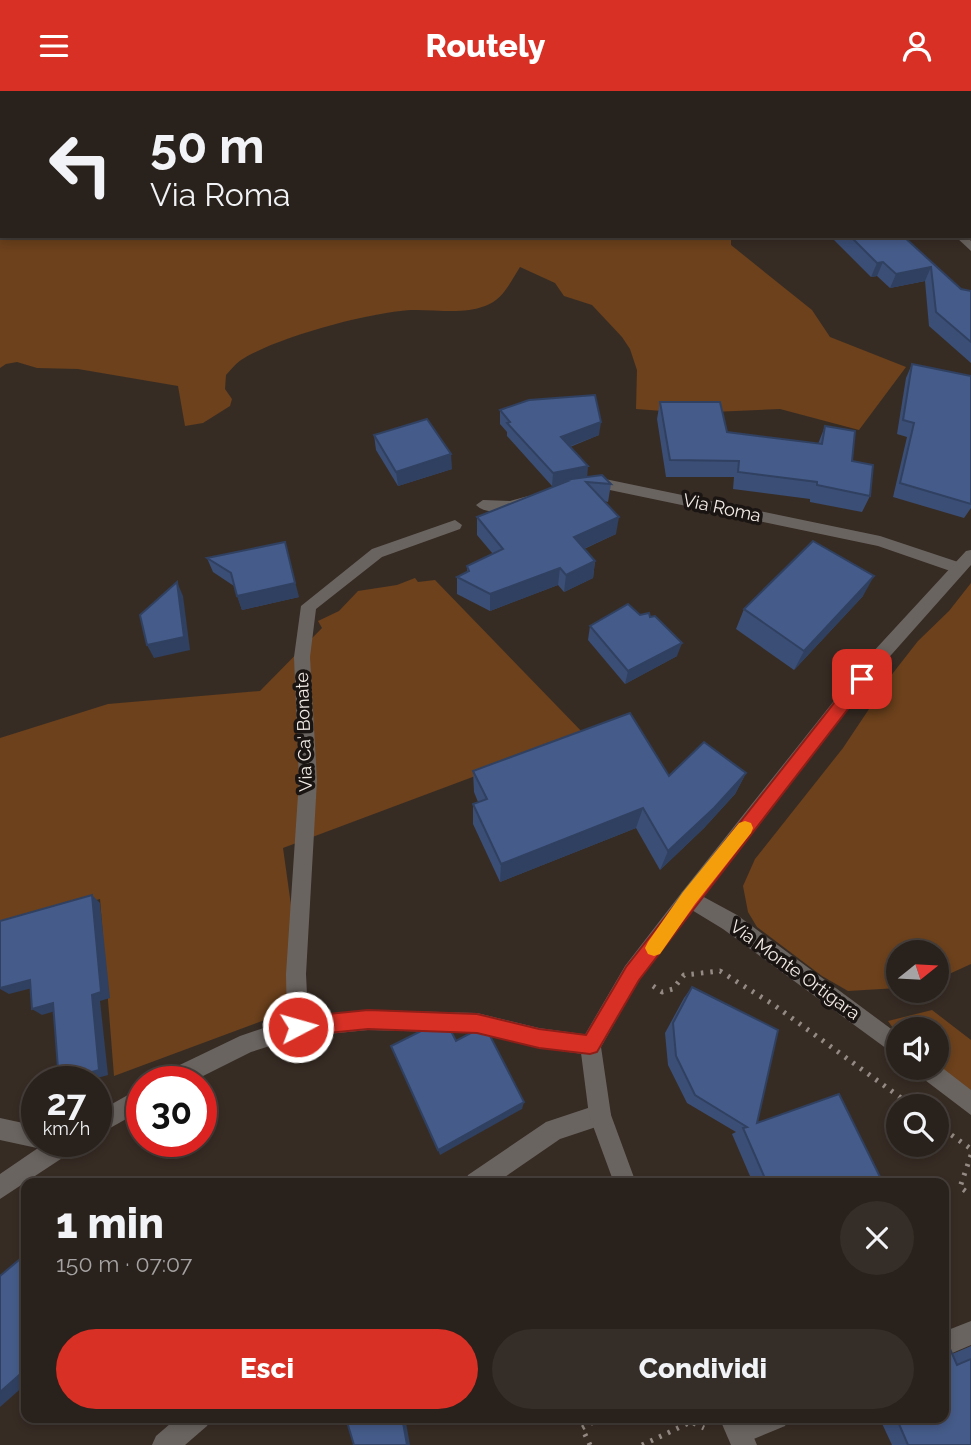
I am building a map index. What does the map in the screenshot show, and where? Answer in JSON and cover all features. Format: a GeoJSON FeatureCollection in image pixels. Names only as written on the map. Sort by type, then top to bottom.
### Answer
{"type":"FeatureCollection","features":[{"type":"Feature","properties":{"kind":"street","name":"Via Roma"},"geometry":{"type":"LineString","coordinates":[[568,489],[605,484],[880,541],[965,562],[878,658],[689,898],[632,973],[590,1045]]}},
{"type":"Feature","properties":{"kind":"street"},"geometry":{"type":"LineString","coordinates":[[483,505],[510,506],[543,497]]}},
{"type":"Feature","properties":{"kind":"street","name":"Via Ca' Bonate"},"geometry":{"type":"LineString","coordinates":[[298,1027],[296,974],[308,780],[302,657],[309,606],[377,553],[455,525]]}},
{"type":"Feature","properties":{"kind":"street","name":"Via Monte Ortigara"},"geometry":{"type":"LineString","coordinates":[[689,898],[730,922],[886,1038]]}},
{"type":"Feature","properties":{"kind":"street"},"geometry":{"type":"LineString","coordinates":[[201,1066],[247,1043],[298,1027],[368,1020],[477,1023],[539,1038],[590,1045],[600,1115],[623,1178]]}},
{"type":"Feature","properties":{"kind":"street"},"geometry":{"type":"LineString","coordinates":[[941,1080],[971,1104]]}},
{"type":"Feature","properties":{"kind":"street"},"geometry":{"type":"LineString","coordinates":[[483,1178],[554,1130],[600,1115]]}},
{"type":"Feature","properties":{"kind":"street"},"geometry":{"type":"LineString","coordinates":[[0,1129],[21,1134]]}},
{"type":"Feature","properties":{"kind":"street"},"geometry":{"type":"LineString","coordinates":[[0,1188],[42,1157]]}},
{"type":"Feature","properties":{"kind":"street"},"geometry":{"type":"LineString","coordinates":[[949,1342],[971,1333]]}},
{"type":"Feature","properties":{"kind":"street"},"geometry":{"type":"LineString","coordinates":[[165,1445],[191,1423]]}},
{"type":"Feature","properties":{"kind":"street"},"geometry":{"type":"LineString","coordinates":[[738,1432],[761,1423]]}},
{"type":"Feature","properties":{"kind":"path"},"geometry":{"type":"LineString","coordinates":[[632,973],[662,992],[673,989],[684,975],[720,971],[774,1005],[896,1094]]}},
{"type":"Feature","properties":{"kind":"path"},"geometry":{"type":"LineString","coordinates":[[949,1133],[971,1149]]}},
{"type":"Feature","properties":{"kind":"path"},"geometry":{"type":"LineString","coordinates":[[971,1155],[960,1188],[971,1195]]}},
{"type":"Feature","properties":{"kind":"path"},"geometry":{"type":"LineString","coordinates":[[590,1423],[582,1427],[590,1445]]}},
{"type":"Feature","properties":{"kind":"path"},"geometry":{"type":"LineString","coordinates":[[642,1445],[689,1423]]}},
{"type":"Feature","properties":{"kind":"path"},"geometry":{"type":"LineString","coordinates":[[693,1423],[708,1430],[706,1423]]}},
{"type":"Feature","properties":{"kind":"shaded area"},"geometry":{"type":"Polygon","coordinates":[[[0,238],[731,238],[731,245],[812,310],[830,337],[906,367],[859,430],[780,409],[689,413],[636,409],[637,370],[630,349],[622,337],[592,305],[564,296],[555,283],[520,267],[502,295],[476,309],[410,310],[371,316],[323,327],[257,351],[239,362],[226,375],[225,389],[232,399],[230,406],[203,423],[185,426],[178,386],[78,369],[37,368],[17,362],[0,368],[0,238]]]}},
{"type":"Feature","properties":{"kind":"shaded area"},"geometry":{"type":"Polygon","coordinates":[[[415,578],[418,582],[435,580],[585,735],[283,848],[305,1005],[141,1066],[126,1066],[126,1072],[114,1076],[100,899],[0,926],[0,738],[108,704],[260,691],[322,628],[318,621],[339,611],[358,591],[397,585],[415,578]]]}},
{"type":"Feature","properties":{"kind":"shaded area"},"geometry":{"type":"Polygon","coordinates":[[[971,583],[971,964],[949,974],[949,940],[886,940],[886,989],[848,991],[822,976],[757,927],[748,912],[743,886],[755,859],[843,748],[893,673],[918,641],[949,611],[971,583]]]}},
{"type":"Feature","properties":{"kind":"shaded area"},"geometry":{"type":"Polygon","coordinates":[[[932,1010],[941,1017],[904,1017],[932,1010]]]}},
{"type":"Feature","properties":{"kind":"shaded area"},"geometry":{"type":"Polygon","coordinates":[[[949,1023],[971,1040],[971,1091],[949,1075],[949,1023]]]}},
{"type":"Feature","properties":{"kind":"building"},"geometry":{"type":"Polygon","coordinates":[[[852,238],[905,238],[961,289],[971,291],[971,342],[936,312],[931,267],[896,274],[883,262],[877,263],[852,238]]]}},
{"type":"Feature","properties":{"kind":"building"},"geometry":{"type":"Polygon","coordinates":[[[912,364],[971,376],[971,504],[900,483],[914,423],[903,420],[912,364]]]}},
{"type":"Feature","properties":{"kind":"building"},"geometry":{"type":"Polygon","coordinates":[[[595,395],[601,422],[561,437],[588,466],[553,473],[507,423],[510,422],[500,410],[529,400],[595,395]]]}},
{"type":"Feature","properties":{"kind":"building"},"geometry":{"type":"Polygon","coordinates":[[[660,402],[720,402],[727,432],[822,444],[825,426],[855,431],[852,461],[873,465],[870,496],[817,485],[817,482],[738,472],[739,461],[670,460],[660,402]]]}},
{"type":"Feature","properties":{"kind":"building"},"geometry":{"type":"Polygon","coordinates":[[[427,419],[451,454],[396,472],[374,435],[427,419]]]}},
{"type":"Feature","properties":{"kind":"building"},"geometry":{"type":"Polygon","coordinates":[[[602,475],[611,484],[586,482],[619,517],[574,537],[595,561],[566,575],[560,568],[490,594],[457,577],[469,571],[467,566],[503,549],[477,517],[568,481],[564,480],[602,475]]]}},
{"type":"Feature","properties":{"kind":"building"},"geometry":{"type":"Polygon","coordinates":[[[813,541],[874,576],[804,651],[744,609],[813,541]]]}},
{"type":"Feature","properties":{"kind":"building"},"geometry":{"type":"Polygon","coordinates":[[[285,542],[295,583],[237,596],[231,573],[207,558],[285,542]]]}},
{"type":"Feature","properties":{"kind":"building"},"geometry":{"type":"Polygon","coordinates":[[[177,582],[184,637],[147,645],[140,615],[177,582]]]}},
{"type":"Feature","properties":{"kind":"building"},"geometry":{"type":"Polygon","coordinates":[[[628,604],[640,615],[649,613],[650,617],[655,616],[682,643],[628,671],[590,626],[628,604]]]}},
{"type":"Feature","properties":{"kind":"building"},"geometry":{"type":"Polygon","coordinates":[[[630,713],[669,776],[704,742],[746,773],[714,808],[668,851],[643,808],[501,864],[473,804],[487,799],[473,771],[630,713]]]}},
{"type":"Feature","properties":{"kind":"building"},"geometry":{"type":"Polygon","coordinates":[[[92,895],[101,992],[92,995],[99,1066],[58,1066],[53,1003],[32,1009],[30,980],[0,988],[0,921],[92,895]]]}},
{"type":"Feature","properties":{"kind":"building"},"geometry":{"type":"Polygon","coordinates":[[[692,987],[778,1030],[757,1123],[839,1094],[881,1178],[765,1178],[743,1128],[747,1127],[695,1095],[676,1056],[673,1023],[692,987]]]}},
{"type":"Feature","properties":{"kind":"building"},"geometry":{"type":"Polygon","coordinates":[[[433,1025],[448,1025],[456,1041],[482,1027],[486,1028],[524,1102],[438,1150],[391,1046],[433,1025]]]}},
{"type":"Feature","properties":{"kind":"building"},"geometry":{"type":"Polygon","coordinates":[[[21,1258],[21,1373],[0,1392],[0,1276],[21,1258]]]}},
{"type":"Feature","properties":{"kind":"building"},"geometry":{"type":"Polygon","coordinates":[[[949,1347],[957,1365],[971,1359],[971,1445],[908,1445],[899,1423],[949,1423],[949,1347]]]}},
{"type":"Feature","properties":{"kind":"building"},"geometry":{"type":"Polygon","coordinates":[[[347,1423],[403,1423],[407,1445],[354,1445],[347,1423]]]}},
{"type":"Feature","properties":{"kind":"slow traffic"},"geometry":{"type":"LineString","coordinates":[[654,948],[689,898],[745,828]]}},
{"type":"Feature","properties":{"kind":"route"},"geometry":{"type":"LineString","coordinates":[[298,1027],[368,1020],[477,1023],[539,1038],[590,1045],[632,973],[862,679]]}}]}
